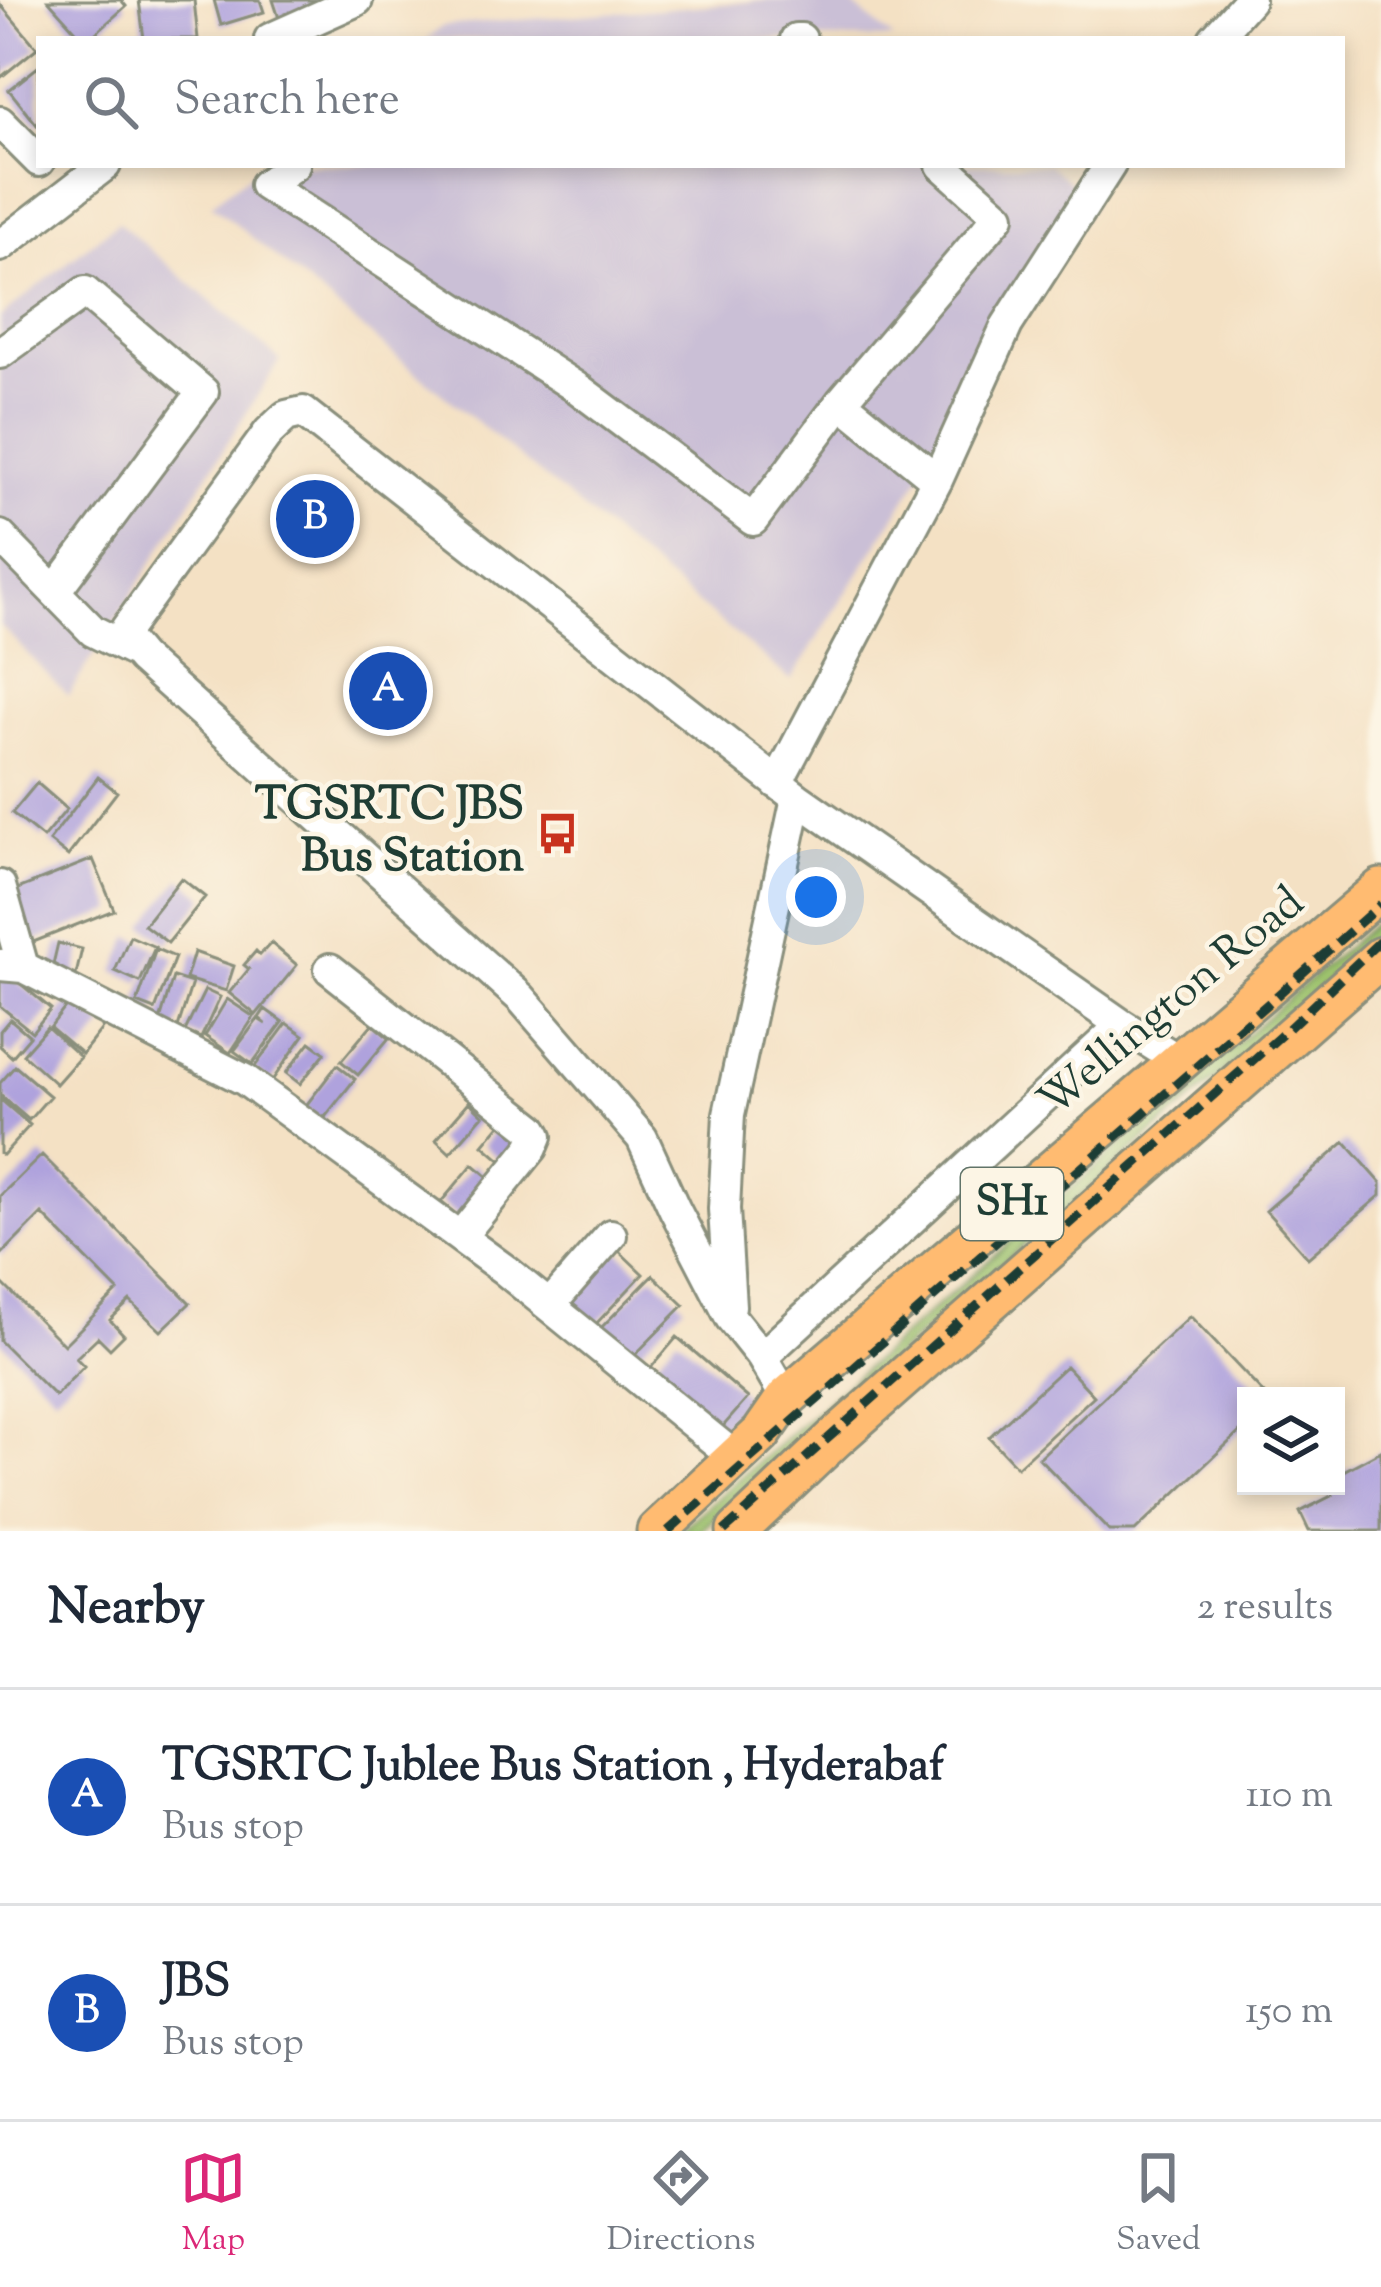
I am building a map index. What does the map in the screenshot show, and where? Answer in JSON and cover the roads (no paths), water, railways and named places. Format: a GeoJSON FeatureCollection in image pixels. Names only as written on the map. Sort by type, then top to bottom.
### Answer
{"type":"FeatureCollection","features":[{"type":"Feature","properties":{"kind":"main road","name":"Wellington Road"},"geometry":{"type":"LineString","coordinates":[[657,1529],[761,1434],[786,1398],[1381,889]]}},
{"type":"Feature","properties":{"kind":"main road","name":"SH1"},"geometry":{"type":"LineString","coordinates":[[756,1522],[835,1438],[1381,957]]}},
{"type":"Feature","properties":{"kind":"street"},"geometry":{"type":"LineString","coordinates":[[277,36],[357,0]]}},
{"type":"Feature","properties":{"kind":"street"},"geometry":{"type":"LineString","coordinates":[[1217,36],[1249,0]]}},
{"type":"Feature","properties":{"kind":"street"},"geometry":{"type":"LineString","coordinates":[[0,122],[36,158]]}},
{"type":"Feature","properties":{"kind":"street"},"geometry":{"type":"LineString","coordinates":[[46,168],[70,192]]}},
{"type":"Feature","properties":{"kind":"street"},"geometry":{"type":"LineString","coordinates":[[0,246],[102,168]]}},
{"type":"Feature","properties":{"kind":"street"},"geometry":{"type":"LineString","coordinates":[[290,168],[265,185],[580,390],[753,520],[841,402],[999,216],[945,168]]}},
{"type":"Feature","properties":{"kind":"street"},"geometry":{"type":"LineString","coordinates":[[731,1318],[724,1209],[729,1114],[787,790],[937,480],[1006,325],[1108,168]]}},
{"type":"Feature","properties":{"kind":"street"},"geometry":{"type":"LineString","coordinates":[[0,353],[86,292],[203,392],[55,591]]}},
{"type":"Feature","properties":{"kind":"street"},"geometry":{"type":"LineString","coordinates":[[841,402],[937,480]]}},
{"type":"Feature","properties":{"kind":"street"},"geometry":{"type":"LineString","coordinates":[[786,1398],[731,1318],[642,1138],[521,998],[126,640],[126,629],[269,432],[286,416],[303,412],[787,790],[1181,1062]]}},
{"type":"Feature","properties":{"kind":"street"},"geometry":{"type":"LineString","coordinates":[[0,536],[92,631],[133,651]]}},
{"type":"Feature","properties":{"kind":"street"},"geometry":{"type":"LineString","coordinates":[[0,886],[12,966],[245,1080],[460,1237],[735,1457]]}},
{"type":"Feature","properties":{"kind":"street"},"geometry":{"type":"LineString","coordinates":[[330,969],[537,1136],[460,1237]]}},
{"type":"Feature","properties":{"kind":"street"},"geometry":{"type":"LineString","coordinates":[[762,1357],[1123,1024]]}},
{"type":"Feature","properties":{"kind":"street"},"geometry":{"type":"LineString","coordinates":[[549,1306],[611,1235]]}},
{"type":"Feature","properties":{"kind":"railway"},"geometry":{"type":"LineString","coordinates":[[668,1531],[1381,904]]}},
{"type":"Feature","properties":{"kind":"railway"},"geometry":{"type":"LineString","coordinates":[[724,1531],[1288,1029],[1381,940]]}},
{"type":"Feature","properties":{"kind":"place","name":"JBS"},"geometry":{"type":"Point","coordinates":[315,519]}},
{"type":"Feature","properties":{"kind":"place","name":"TGSRTC Jublee Bus Station , Hyderabaf"},"geometry":{"type":"Point","coordinates":[388,691]}},
{"type":"Feature","properties":{"kind":"place","name":"TGSRTC JBS Bus Station"},"geometry":{"type":"Point","coordinates":[558,833]}}]}
